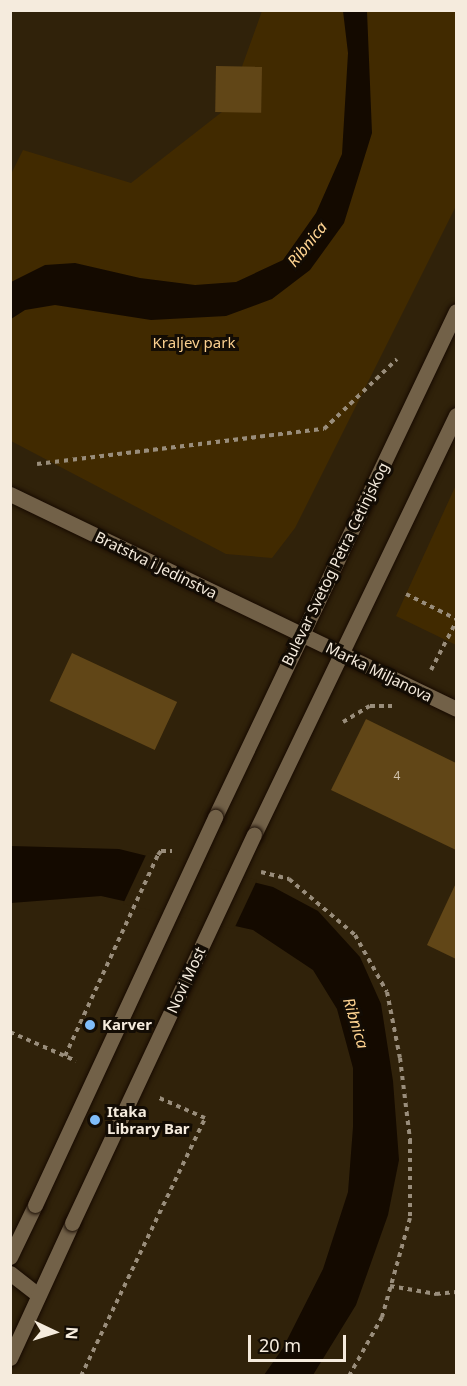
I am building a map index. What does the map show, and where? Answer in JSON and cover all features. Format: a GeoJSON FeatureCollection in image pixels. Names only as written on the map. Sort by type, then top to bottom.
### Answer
{"type":"FeatureCollection","features":[{"type":"Feature","properties":{"kind":"main road","name":"Bulevar Svetog Petra Cetinjskog"},"geometry":{"type":"LineString","coordinates":[[10,1257],[215,817],[456,311]]}},
{"type":"Feature","properties":{"kind":"main road"},"geometry":{"type":"LineString","coordinates":[[344,653],[456,415]]}},
{"type":"Feature","properties":{"kind":"main road","name":"Bratstva i Jedinstva"},"geometry":{"type":"LineString","coordinates":[[10,494],[302,635]]}},
{"type":"Feature","properties":{"kind":"main road","name":"Marka Miljanova"},"geometry":{"type":"LineString","coordinates":[[302,635],[344,653],[456,709]]}},
{"type":"Feature","properties":{"kind":"main road","name":"Novi Most"},"geometry":{"type":"LineString","coordinates":[[10,1358],[254,835],[344,653]]}},
{"type":"Feature","properties":{"kind":"main road"},"geometry":{"type":"LineString","coordinates":[[10,1273],[38,1295]]}},
{"type":"Feature","properties":{"kind":"path"},"geometry":{"type":"LineString","coordinates":[[37,464],[324,429],[397,359]]}},
{"type":"Feature","properties":{"kind":"path"},"geometry":{"type":"LineString","coordinates":[[406,594],[456,619]]}},
{"type":"Feature","properties":{"kind":"path"},"geometry":{"type":"LineString","coordinates":[[65,1056],[160,850],[175,851]]}},
{"type":"Feature","properties":{"kind":"path"},"geometry":{"type":"LineString","coordinates":[[255,870],[290,879],[355,935],[387,992],[400,1058],[410,1140],[410,1218],[382,1317],[349,1376]]}},
{"type":"Feature","properties":{"kind":"path"},"geometry":{"type":"LineString","coordinates":[[10,1032],[86,1066]]}},
{"type":"Feature","properties":{"kind":"path"},"geometry":{"type":"LineString","coordinates":[[81,1376],[205,1118],[151,1094]]}},
{"type":"Feature","properties":{"kind":"path"},"geometry":{"type":"LineString","coordinates":[[390,1286],[436,1294],[456,1292]]}},
{"type":"Feature","properties":{"kind":"green space","name":"Kraljev park"},"geometry":{"type":"Polygon","coordinates":[[[262,11],[456,11],[456,206],[295,528],[272,558],[226,554],[11,441],[10,176],[23,150],[131,183],[227,108],[262,11]]]}},
{"type":"Feature","properties":{"kind":"green space"},"geometry":{"type":"Polygon","coordinates":[[[456,485],[456,645],[396,616],[456,485]]]}},
{"type":"Feature","properties":{"kind":"water","name":"Ribnica"},"geometry":{"type":"Polygon","coordinates":[[[343,11],[367,11],[372,133],[344,223],[310,270],[272,299],[226,316],[151,320],[55,305],[25,310],[11,319],[11,282],[45,265],[75,263],[140,278],[195,285],[236,282],[283,260],[316,213],[342,154],[348,53],[343,11]]]}},
{"type":"Feature","properties":{"kind":"water","name":"Ribnica"},"geometry":{"type":"Polygon","coordinates":[[[11,846],[119,849],[273,887],[318,911],[360,957],[381,1004],[393,1081],[399,1160],[388,1215],[356,1305],[313,1375],[264,1375],[283,1348],[323,1269],[348,1192],[353,1127],[353,1068],[337,1009],[313,970],[253,930],[101,896],[11,903],[11,846]]]}},
{"type":"Feature","properties":{"kind":"pier"},"geometry":{"type":"Polygon","coordinates":[[[147,853],[257,880],[234,929],[123,904],[147,853]]]}},
{"type":"Feature","properties":{"kind":"building"},"geometry":{"type":"Polygon","coordinates":[[[216,66],[262,67],[261,113],[215,112],[216,66]]]}},
{"type":"Feature","properties":{"kind":"building"},"geometry":{"type":"Polygon","coordinates":[[[72,653],[177,702],[155,750],[50,701],[72,653]]]}},
{"type":"Feature","properties":{"kind":"building"},"geometry":{"type":"Polygon","coordinates":[[[366,719],[456,763],[456,850],[331,790],[366,719]]]}},
{"type":"Feature","properties":{"kind":"building"},"geometry":{"type":"Polygon","coordinates":[[[456,883],[456,959],[427,945],[456,883]]]}},
{"type":"Feature","properties":{"kind":"place","name":"Karver"},"geometry":{"type":"Point","coordinates":[90,1025]}},
{"type":"Feature","properties":{"kind":"place","name":"Itaka Library Bar"},"geometry":{"type":"Point","coordinates":[95,1120]}}]}
